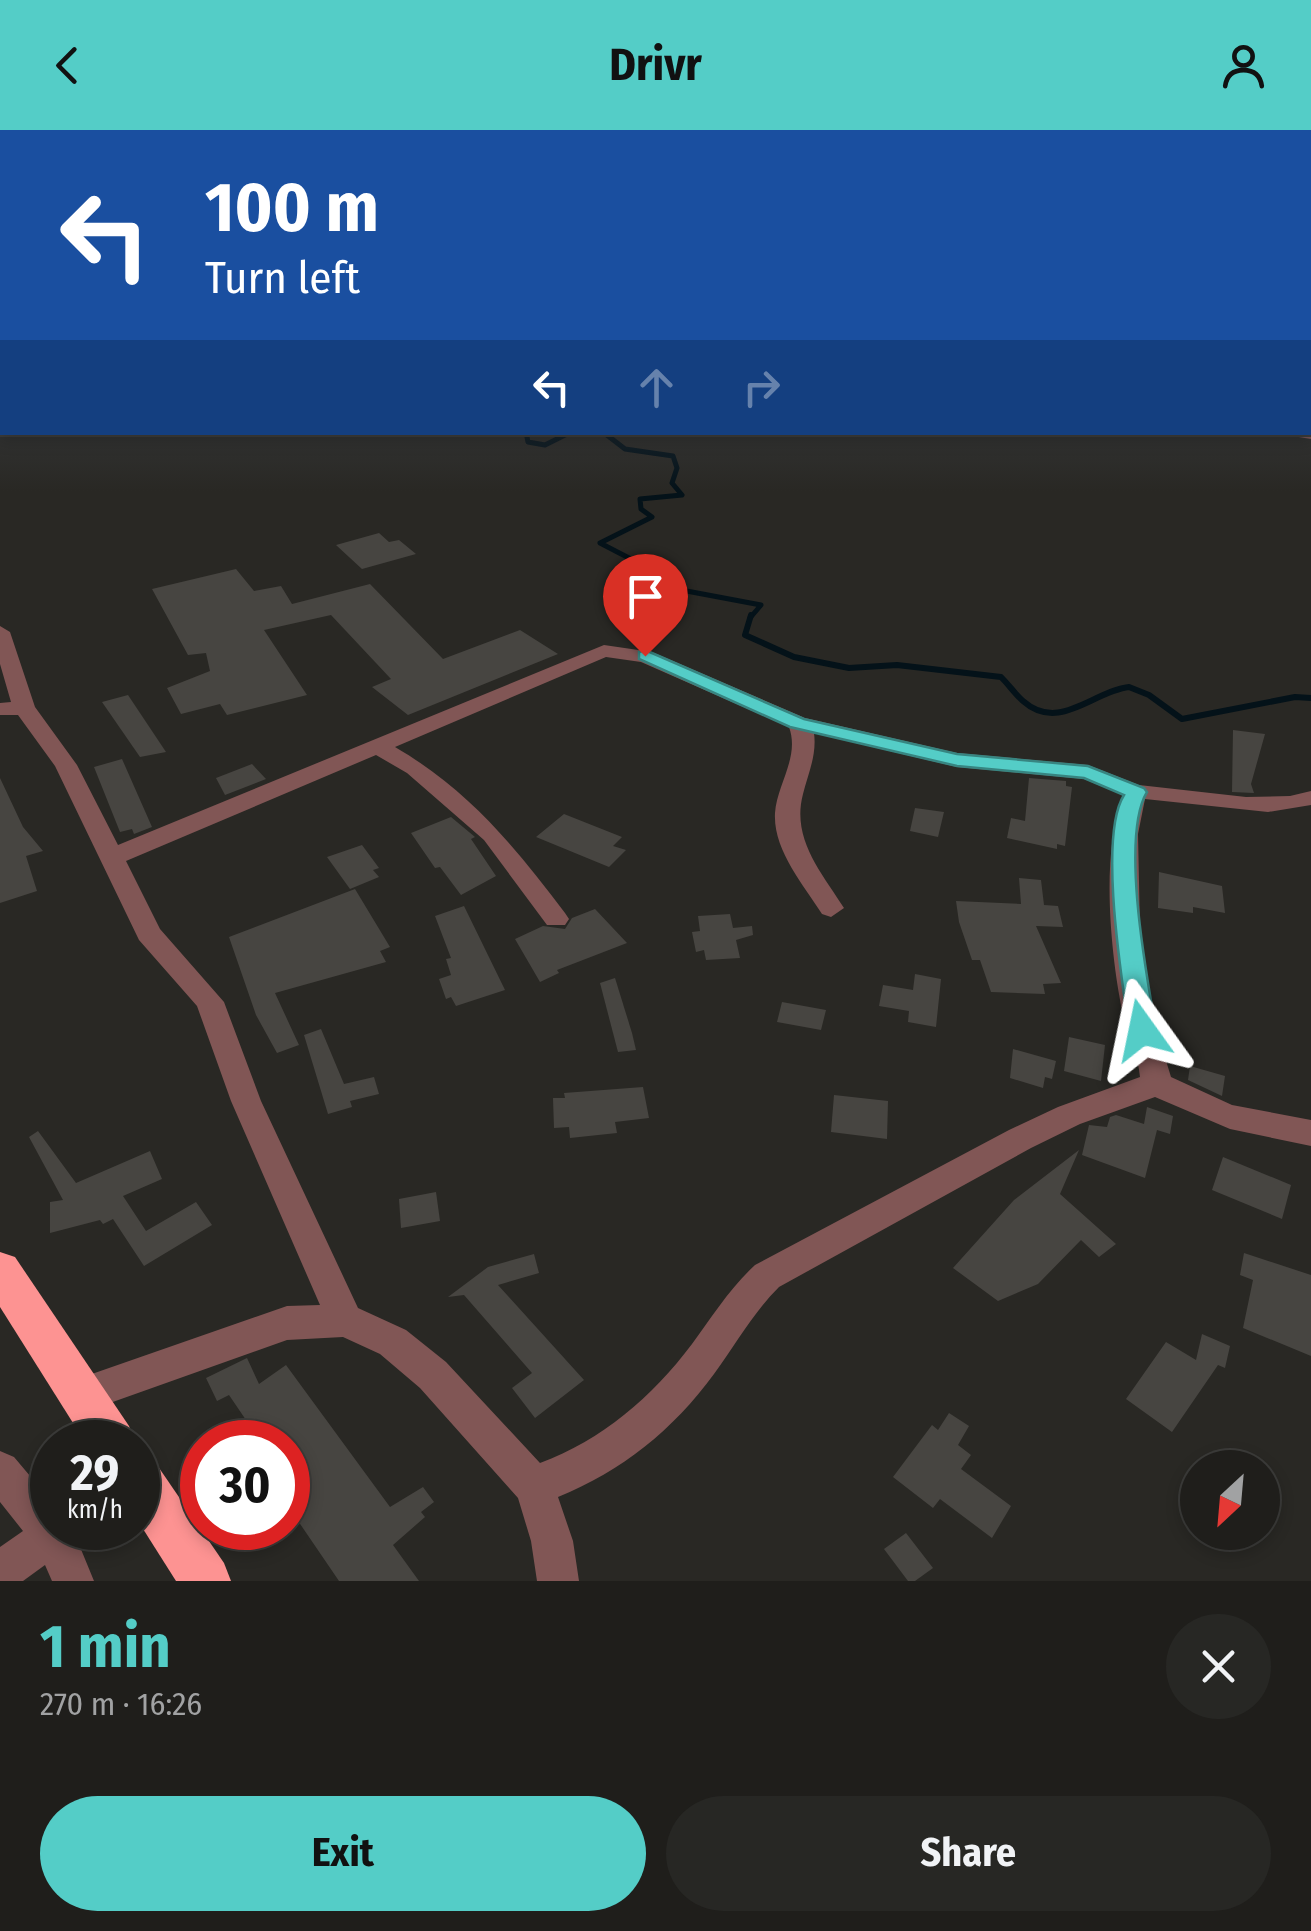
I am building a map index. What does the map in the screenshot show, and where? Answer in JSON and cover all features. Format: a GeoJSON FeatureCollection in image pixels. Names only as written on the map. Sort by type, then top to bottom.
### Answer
{"type":"FeatureCollection","features":[{"type":"Feature","properties":{"kind":"highway"},"geometry":{"type":"LineString","coordinates":[[0,1270],[96,1420]]}},
{"type":"Feature","properties":{"kind":"highway"},"geometry":{"type":"LineString","coordinates":[[160,1512],[206,1581]]}},
{"type":"Feature","properties":{"kind":"street"},"geometry":{"type":"LineString","coordinates":[[0,632],[12,708],[66,764],[149,934],[210,1002],[246,1101],[345,1320]]}},
{"type":"Feature","properties":{"kind":"street"},"geometry":{"type":"LineString","coordinates":[[112,857],[604,651],[645,656],[798,723],[957,760],[1088,772],[1136,792],[1178,793],[1265,806],[1295,804],[1311,798]]}},
{"type":"Feature","properties":{"kind":"street"},"geometry":{"type":"LineString","coordinates":[[798,723],[806,744],[791,784],[787,818],[794,848],[831,908]]}},
{"type":"Feature","properties":{"kind":"street"},"geometry":{"type":"LineString","coordinates":[[376,745],[416,768],[493,834],[556,920]]}},
{"type":"Feature","properties":{"kind":"street"},"geometry":{"type":"LineString","coordinates":[[1136,792],[1130,802],[1124,917],[1136,1009],[1156,1068],[1156,1082]]}},
{"type":"Feature","properties":{"kind":"street"},"geometry":{"type":"LineString","coordinates":[[1156,1082],[1187,1102],[1242,1123],[1311,1132]]}},
{"type":"Feature","properties":{"kind":"street"},"geometry":{"type":"LineString","coordinates":[[534,1486],[580,1470],[666,1406],[749,1292],[767,1276],[1035,1132],[1087,1107],[1130,1096],[1156,1082]]}},
{"type":"Feature","properties":{"kind":"street"},"geometry":{"type":"LineString","coordinates":[[79,1396],[287,1323],[345,1320],[394,1342],[433,1376],[534,1486],[552,1541],[558,1581]]}},
{"type":"Feature","properties":{"kind":"street"},"geometry":{"type":"LineString","coordinates":[[0,1471],[30,1502]]}},
{"type":"Feature","properties":{"kind":"street"},"geometry":{"type":"LineString","coordinates":[[0,1572],[32,1550]]}},
{"type":"Feature","properties":{"kind":"street"},"geometry":{"type":"LineString","coordinates":[[64,1550],[73,1581]]}},
{"type":"Feature","properties":{"kind":"building"},"geometry":{"type":"Polygon","coordinates":[[[379,533],[389,542],[399,540],[416,554],[362,569],[336,545],[379,533]]]}},
{"type":"Feature","properties":{"kind":"building"},"geometry":{"type":"Polygon","coordinates":[[[236,569],[254,591],[281,586],[292,604],[370,584],[443,659],[520,630],[558,654],[408,715],[372,687],[391,679],[331,615],[264,630],[307,695],[227,715],[220,704],[181,714],[167,688],[210,671],[206,653],[188,655],[152,589],[236,569]]]}},
{"type":"Feature","properties":{"kind":"building"},"geometry":{"type":"Polygon","coordinates":[[[128,695],[166,752],[140,757],[102,702],[128,695]]]}},
{"type":"Feature","properties":{"kind":"building"},"geometry":{"type":"Polygon","coordinates":[[[1233,730],[1265,734],[1251,784],[1254,793],[1232,792],[1233,730]]]}},
{"type":"Feature","properties":{"kind":"building"},"geometry":{"type":"Polygon","coordinates":[[[122,759],[152,827],[134,834],[132,829],[120,832],[94,767],[122,759]]]}},
{"type":"Feature","properties":{"kind":"building"},"geometry":{"type":"Polygon","coordinates":[[[252,764],[266,779],[225,795],[216,778],[252,764]]]}},
{"type":"Feature","properties":{"kind":"building"},"geometry":{"type":"Polygon","coordinates":[[[0,778],[23,827],[43,851],[26,856],[37,891],[0,903],[0,778]]]}},
{"type":"Feature","properties":{"kind":"building"},"geometry":{"type":"Polygon","coordinates":[[[1029,778],[1066,781],[1066,786],[1072,787],[1065,846],[1057,844],[1057,849],[1007,838],[1011,818],[1025,821],[1029,778]]]}},
{"type":"Feature","properties":{"kind":"building"},"geometry":{"type":"Polygon","coordinates":[[[915,808],[944,812],[938,837],[910,831],[915,808]]]}},
{"type":"Feature","properties":{"kind":"building"},"geometry":{"type":"Polygon","coordinates":[[[564,814],[622,837],[613,846],[626,850],[609,867],[536,837],[564,814]]]}},
{"type":"Feature","properties":{"kind":"building"},"geometry":{"type":"Polygon","coordinates":[[[451,817],[475,837],[471,839],[496,876],[461,895],[440,867],[435,868],[411,833],[451,817]]]}},
{"type":"Feature","properties":{"kind":"building"},"geometry":{"type":"Polygon","coordinates":[[[362,845],[379,868],[373,870],[379,877],[350,889],[327,857],[362,845]]]}},
{"type":"Feature","properties":{"kind":"building"},"geometry":{"type":"Polygon","coordinates":[[[1159,872],[1222,886],[1225,913],[1193,907],[1193,913],[1158,908],[1159,872]]]}},
{"type":"Feature","properties":{"kind":"building"},"geometry":{"type":"Polygon","coordinates":[[[1019,878],[1041,880],[1044,905],[1058,906],[1063,927],[1036,926],[1061,983],[1043,984],[1045,994],[991,992],[980,960],[972,960],[959,922],[956,901],[1021,904],[1019,878]]]}},
{"type":"Feature","properties":{"kind":"building"},"geometry":{"type":"Polygon","coordinates":[[[355,889],[390,947],[380,951],[386,962],[275,993],[299,1045],[277,1053],[256,1015],[229,937],[355,889]]]}},
{"type":"Feature","properties":{"kind":"building"},"geometry":{"type":"Polygon","coordinates":[[[464,906],[505,990],[456,1006],[451,997],[446,999],[439,979],[451,975],[446,959],[451,958],[435,916],[464,906]]]}},
{"type":"Feature","properties":{"kind":"building"},"geometry":{"type":"Polygon","coordinates":[[[595,909],[627,943],[557,970],[559,973],[540,982],[515,939],[543,926],[565,929],[572,918],[595,909]]]}},
{"type":"Feature","properties":{"kind":"building"},"geometry":{"type":"Polygon","coordinates":[[[730,914],[733,928],[752,926],[753,935],[736,940],[740,958],[706,960],[704,950],[696,952],[692,932],[700,931],[698,916],[730,914]]]}},
{"type":"Feature","properties":{"kind":"building"},"geometry":{"type":"Polygon","coordinates":[[[915,974],[941,979],[936,1027],[908,1022],[909,1011],[879,1006],[883,985],[913,990],[915,974]]]}},
{"type":"Feature","properties":{"kind":"building"},"geometry":{"type":"Polygon","coordinates":[[[615,978],[636,1050],[618,1052],[600,983],[615,978]]]}},
{"type":"Feature","properties":{"kind":"building"},"geometry":{"type":"Polygon","coordinates":[[[782,1002],[826,1010],[821,1030],[777,1022],[782,1002]]]}},
{"type":"Feature","properties":{"kind":"building"},"geometry":{"type":"Polygon","coordinates":[[[321,1029],[344,1084],[374,1077],[379,1094],[350,1101],[352,1107],[328,1114],[304,1035],[321,1029]]]}},
{"type":"Feature","properties":{"kind":"building"},"geometry":{"type":"Polygon","coordinates":[[[1069,1037],[1105,1045],[1101,1081],[1064,1071],[1069,1037]]]}},
{"type":"Feature","properties":{"kind":"building"},"geometry":{"type":"Polygon","coordinates":[[[1013,1049],[1056,1061],[1052,1079],[1045,1077],[1043,1088],[1010,1078],[1013,1049]]]}},
{"type":"Feature","properties":{"kind":"building"},"geometry":{"type":"Polygon","coordinates":[[[1190,1066],[1225,1076],[1222,1096],[1188,1080],[1190,1066]]]}},
{"type":"Feature","properties":{"kind":"building"},"geometry":{"type":"Polygon","coordinates":[[[643,1087],[649,1118],[615,1122],[617,1133],[570,1138],[569,1127],[554,1128],[553,1098],[565,1098],[564,1093],[643,1087]]]}},
{"type":"Feature","properties":{"kind":"building"},"geometry":{"type":"Polygon","coordinates":[[[834,1095],[888,1101],[887,1139],[831,1132],[834,1095]]]}},
{"type":"Feature","properties":{"kind":"building"},"geometry":{"type":"Polygon","coordinates":[[[1147,1107],[1173,1116],[1170,1134],[1157,1130],[1145,1178],[1082,1155],[1089,1125],[1107,1127],[1110,1117],[1116,1115],[1144,1124],[1147,1107]]]}},
{"type":"Feature","properties":{"kind":"building"},"geometry":{"type":"Polygon","coordinates":[[[38,1131],[76,1183],[150,1151],[162,1179],[123,1196],[146,1231],[196,1202],[212,1225],[144,1266],[113,1219],[50,1233],[50,1202],[63,1200],[29,1137],[38,1131]]]}},
{"type":"Feature","properties":{"kind":"building"},"geometry":{"type":"Polygon","coordinates":[[[1079,1150],[1060,1194],[1116,1244],[1099,1257],[1081,1240],[1038,1284],[998,1301],[953,1268],[1014,1200],[1079,1150]]]}},
{"type":"Feature","properties":{"kind":"building"},"geometry":{"type":"Polygon","coordinates":[[[1223,1157],[1291,1185],[1282,1219],[1212,1190],[1223,1157]]]}},
{"type":"Feature","properties":{"kind":"building"},"geometry":{"type":"Polygon","coordinates":[[[436,1192],[440,1221],[401,1228],[399,1199],[436,1192]]]}},
{"type":"Feature","properties":{"kind":"building"},"geometry":{"type":"Polygon","coordinates":[[[1244,1253],[1311,1275],[1311,1356],[1243,1328],[1253,1280],[1240,1275],[1244,1253]]]}},
{"type":"Feature","properties":{"kind":"building"},"geometry":{"type":"Polygon","coordinates":[[[534,1254],[539,1273],[498,1285],[584,1380],[535,1418],[512,1388],[532,1373],[464,1295],[448,1297],[488,1267],[534,1254]]]}},
{"type":"Feature","properties":{"kind":"building"},"geometry":{"type":"Polygon","coordinates":[[[1202,1334],[1230,1346],[1225,1368],[1218,1365],[1172,1432],[1126,1399],[1166,1342],[1196,1360],[1202,1334]]]}},
{"type":"Feature","properties":{"kind":"building"},"geometry":{"type":"Polygon","coordinates":[[[247,1358],[259,1384],[286,1365],[390,1507],[423,1487],[434,1502],[421,1512],[425,1517],[393,1545],[419,1581],[339,1581],[310,1538],[310,1420],[246,1420],[229,1395],[217,1401],[206,1378],[247,1358]]]}},
{"type":"Feature","properties":{"kind":"building"},"geometry":{"type":"Polygon","coordinates":[[[949,1413],[969,1426],[958,1445],[971,1455],[961,1469],[1011,1506],[992,1538],[940,1499],[933,1508],[893,1477],[932,1425],[938,1430],[949,1413]]]}},
{"type":"Feature","properties":{"kind":"building"},"geometry":{"type":"Polygon","coordinates":[[[906,1533],[933,1568],[915,1581],[908,1581],[884,1549],[906,1533]]]}},
{"type":"Feature","properties":{"kind":"waterway"},"geometry":{"type":"LineString","coordinates":[[527,435],[528,442],[545,445],[565,435]]}},
{"type":"Feature","properties":{"kind":"waterway"},"geometry":{"type":"LineString","coordinates":[[607,435],[625,449],[673,456],[677,468],[672,483],[682,495],[640,499],[641,509],[652,517],[600,543],[656,572],[660,586],[761,605],[750,618]]}},
{"type":"Feature","properties":{"kind":"waterway"},"geometry":{"type":"LineString","coordinates":[[750,618],[745,635],[794,657],[849,668],[897,665],[1001,677],[1023,701],[1050,713],[1063,712],[1129,687],[1149,695],[1182,719],[1295,697],[1311,698]]}},
{"type":"Feature","properties":{"kind":"route"},"geometry":{"type":"LineString","coordinates":[[645,656],[798,723],[957,760],[1088,772],[1136,792],[1130,802],[1124,917],[1142,1030]]}}]}
